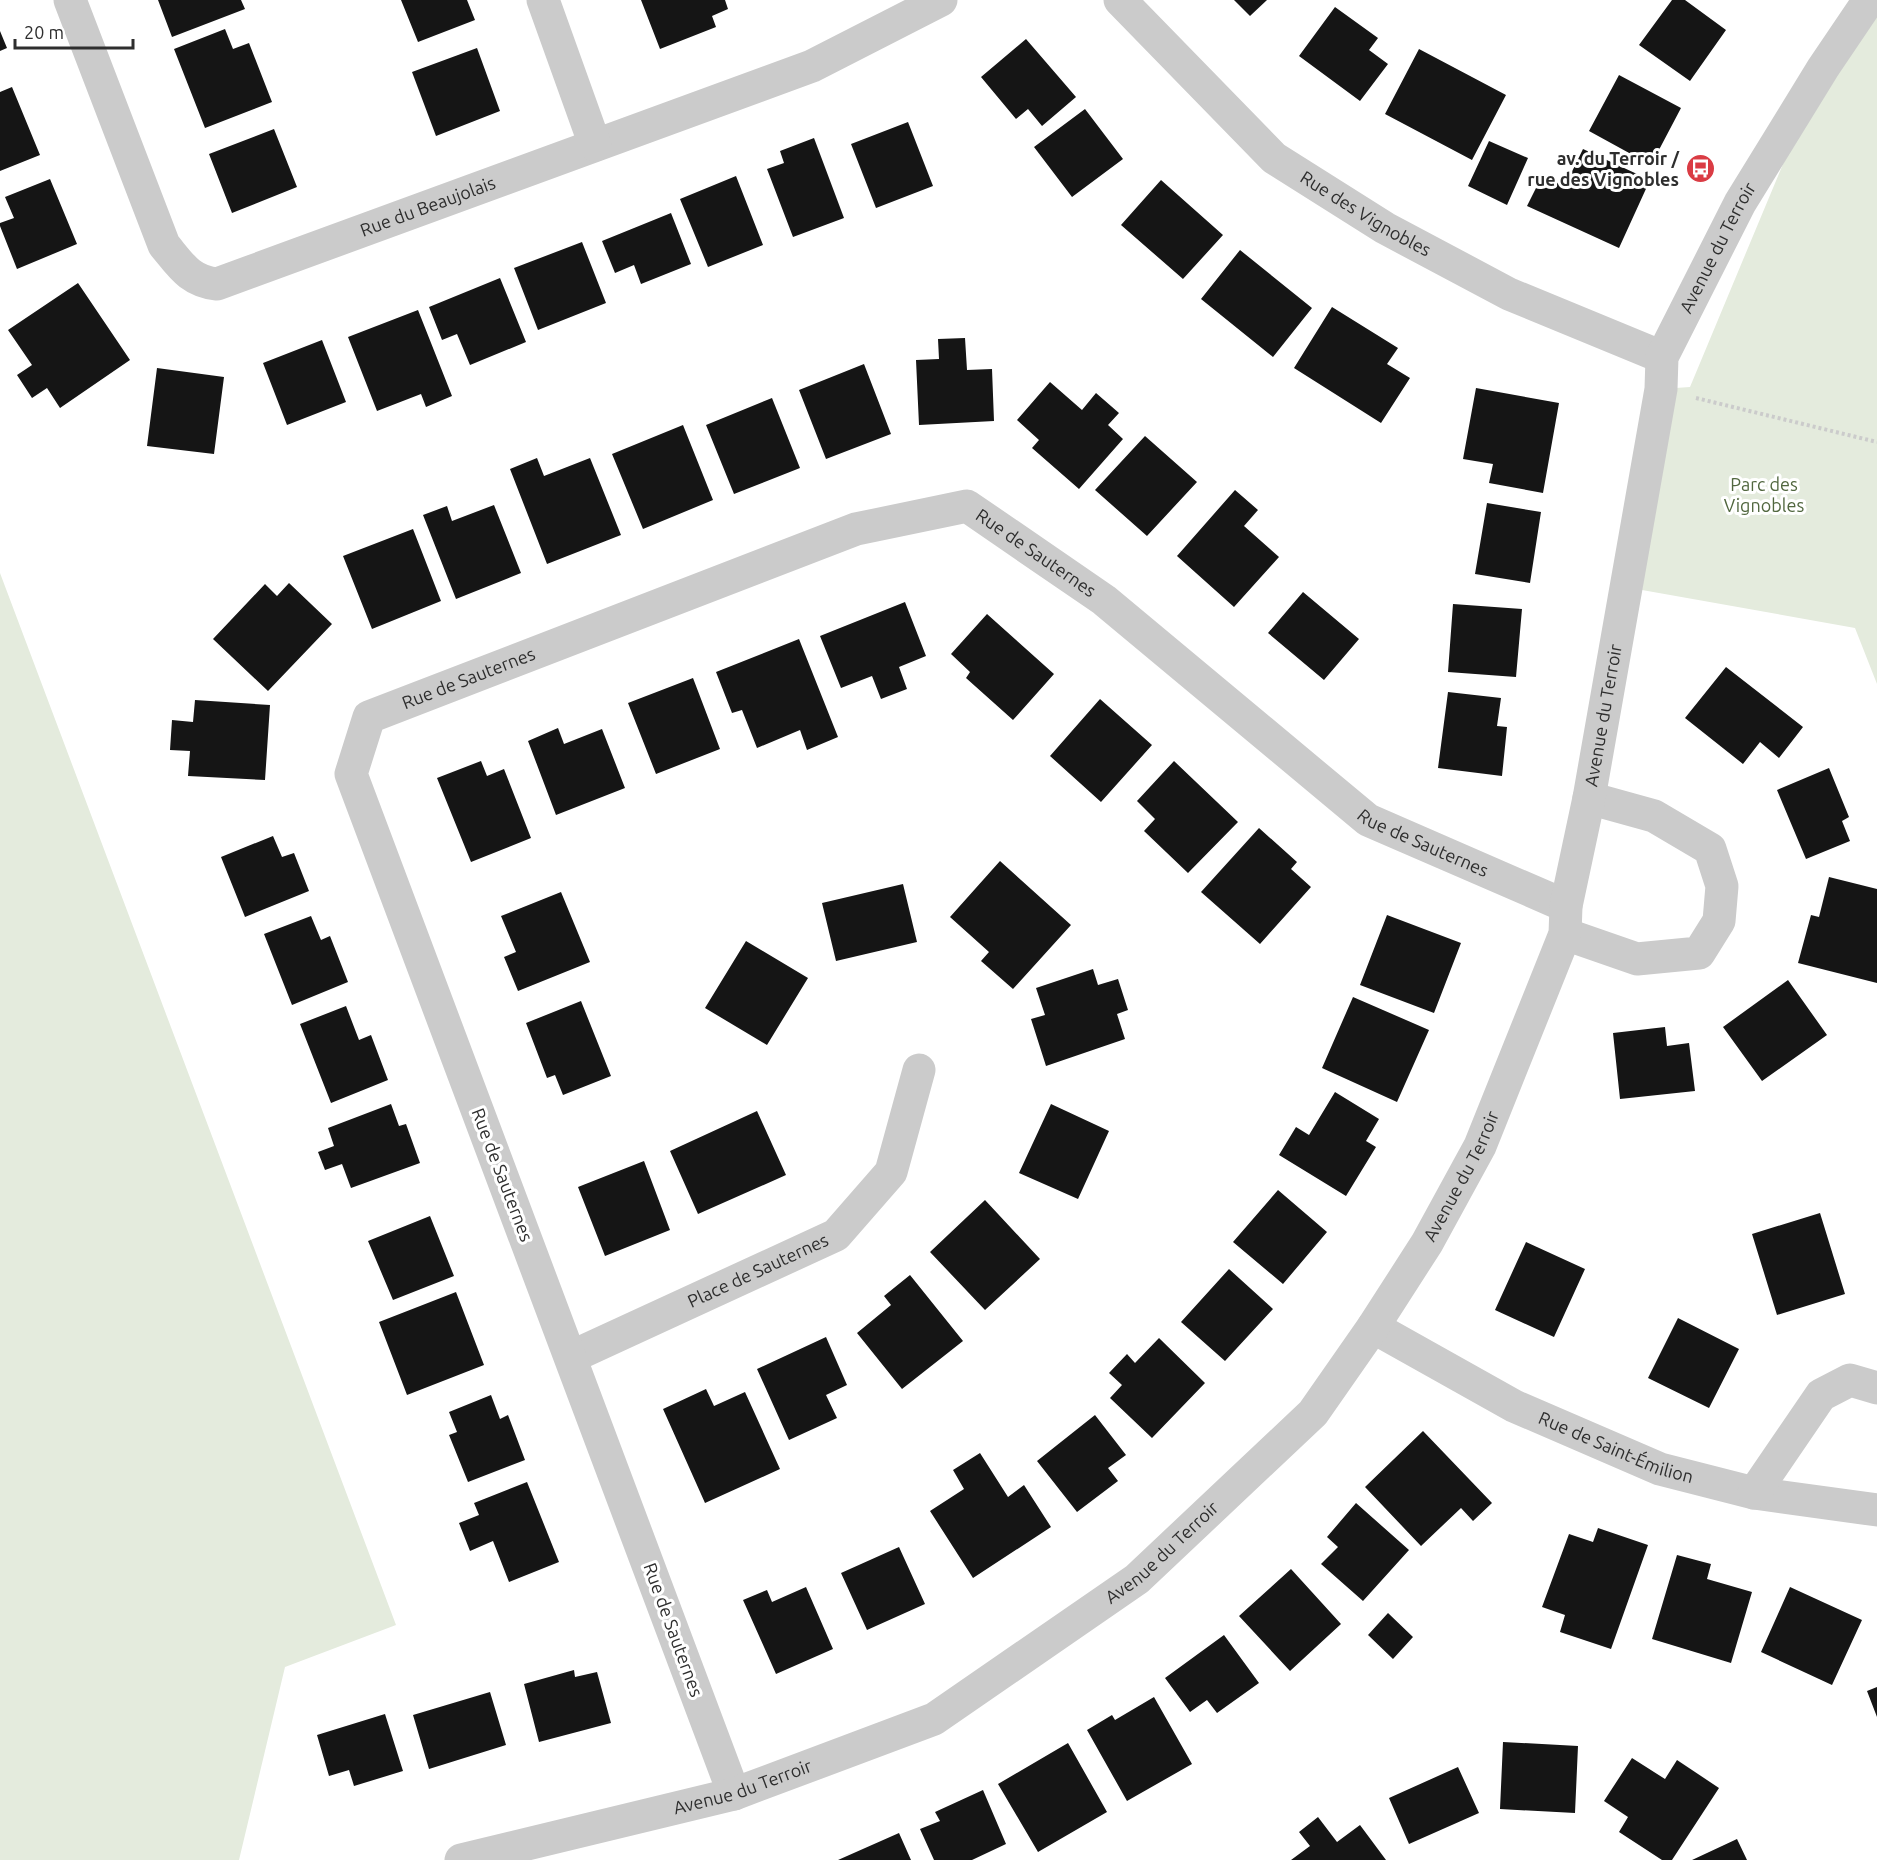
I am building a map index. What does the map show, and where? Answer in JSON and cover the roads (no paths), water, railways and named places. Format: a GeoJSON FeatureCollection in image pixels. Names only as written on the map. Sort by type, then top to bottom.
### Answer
{"type":"FeatureCollection","features":[{"type":"Feature","properties":{"kind":"street","name":"Rue du Beaujolais"},"geometry":{"type":"LineString","coordinates":[[70,0],[164,245],[190,276],[206,283],[217,284],[812,66],[941,0]]}},
{"type":"Feature","properties":{"kind":"street"},"geometry":{"type":"LineString","coordinates":[[543,0],[595,145]]}},
{"type":"Feature","properties":{"kind":"street","name":"Rue des Vignobles"},"geometry":{"type":"LineString","coordinates":[[1120,0],[1274,158],[1385,228],[1509,294],[1662,357]]}},
{"type":"Feature","properties":{"kind":"street","name":"Avenue du Terroir"},"geometry":{"type":"LineString","coordinates":[[461,1860],[734,1794],[934,1719],[1137,1579],[1313,1413],[1373,1327],[1426,1243],[1480,1146],[1565,920],[1589,798],[1661,389],[1662,357],[1740,203],[1823,68],[1869,0]]}},
{"type":"Feature","properties":{"kind":"street","name":"Rue de Sauternes"},"geometry":{"type":"LineString","coordinates":[[734,1794],[351,774],[369,717],[856,530],[967,506],[1104,600],[1368,820],[1565,920]]}},
{"type":"Feature","properties":{"kind":"street"},"geometry":{"type":"LineString","coordinates":[[1565,920],[1636,959],[1699,953],[1719,921],[1722,886],[1710,849],[1654,816],[1589,798]]}},
{"type":"Feature","properties":{"kind":"street","name":"Place de Sauternes"},"geometry":{"type":"LineString","coordinates":[[571,1356],[836,1235],[891,1172],[919,1070]]}},
{"type":"Feature","properties":{"kind":"street","name":"Rue de Saint-Émilion"},"geometry":{"type":"LineString","coordinates":[[1373,1327],[1514,1407],[1659,1469],[1755,1493],[1877,1510]]}},
{"type":"Feature","properties":{"kind":"street"},"geometry":{"type":"LineString","coordinates":[[1755,1493],[1821,1395],[1850,1380],[1877,1388]]}},
{"type":"Feature","properties":{"kind":"place","name":"av. du Terroir / rue des Vignobles"},"geometry":{"type":"Point","coordinates":[1700,169]}},
{"type":"Feature","properties":{"kind":"park label","name":"Parc des Vignobles"},"geometry":{"type":"Point","coordinates":[1764,495]}}]}
